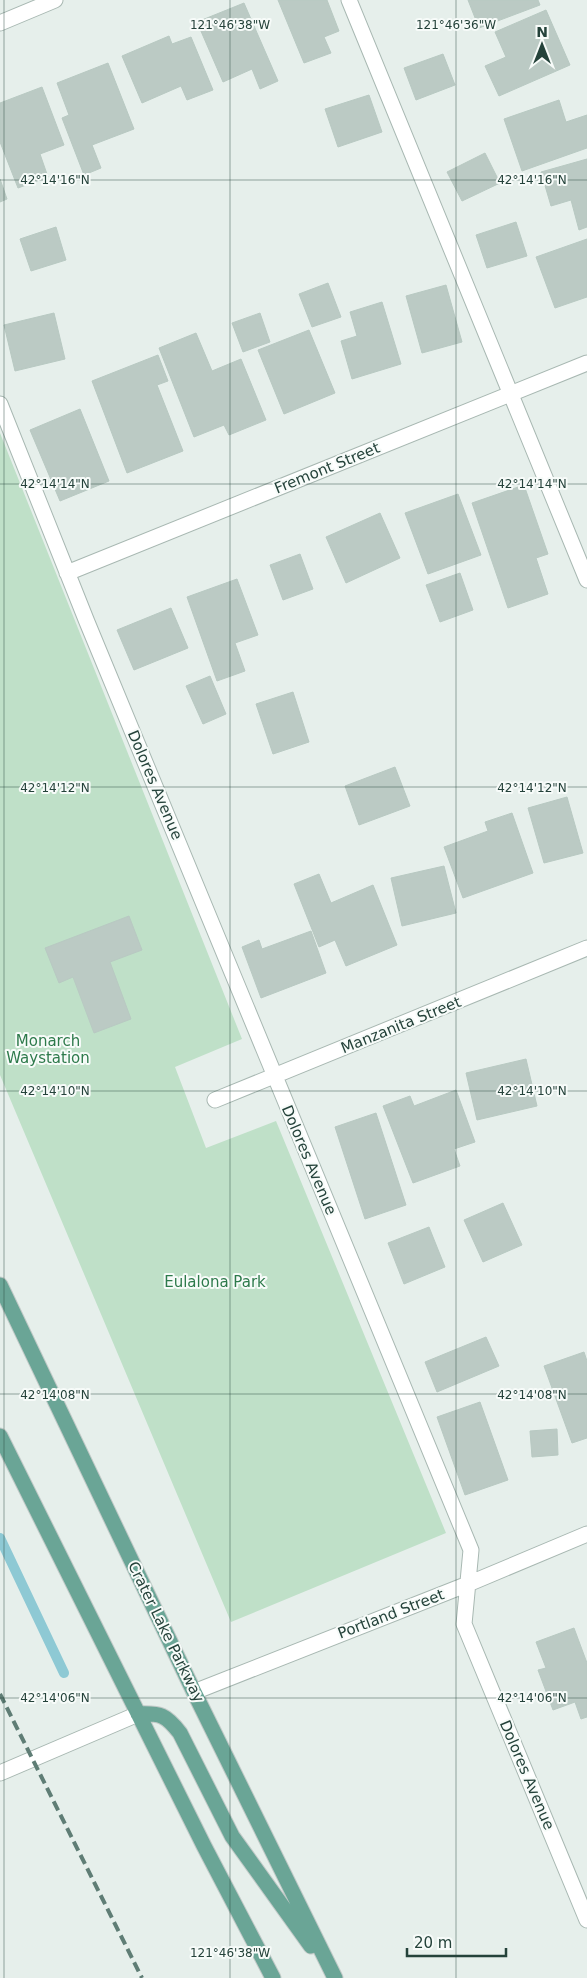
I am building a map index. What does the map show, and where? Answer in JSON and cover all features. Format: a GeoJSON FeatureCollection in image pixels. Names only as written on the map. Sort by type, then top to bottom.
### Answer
{"type":"FeatureCollection","features":[{"type":"Feature","properties":{"kind":"main road","name":"Crater Lake Parkway"},"geometry":{"type":"LineString","coordinates":[[0,1286],[194,1692],[334,1978]]}},
{"type":"Feature","properties":{"kind":"main road"},"geometry":{"type":"LineString","coordinates":[[0,1436],[204,1846],[273,1978]]}},
{"type":"Feature","properties":{"kind":"main road"},"geometry":{"type":"LineString","coordinates":[[138,1714],[158,1713],[170,1720],[180,1733],[232,1836],[334,1978]]}},
{"type":"Feature","properties":{"kind":"street"},"geometry":{"type":"LineString","coordinates":[[0,22],[55,0]]}},
{"type":"Feature","properties":{"kind":"street"},"geometry":{"type":"LineString","coordinates":[[349,0],[587,580]]}},
{"type":"Feature","properties":{"kind":"street","name":"Fremont Street"},"geometry":{"type":"LineString","coordinates":[[67,573],[587,363]]}},
{"type":"Feature","properties":{"kind":"street","name":"Dolores Avenue"},"geometry":{"type":"LineString","coordinates":[[0,404],[67,573],[471,1550],[464,1624],[587,1920]]}},
{"type":"Feature","properties":{"kind":"street","name":"Manzanita Street"},"geometry":{"type":"LineString","coordinates":[[215,1100],[587,948]]}},
{"type":"Feature","properties":{"kind":"street","name":"Portland Street"},"geometry":{"type":"LineString","coordinates":[[194,1692],[468,1584],[587,1534]]}},
{"type":"Feature","properties":{"kind":"street"},"geometry":{"type":"LineString","coordinates":[[0,1774],[138,1714]]}},
{"type":"Feature","properties":{"kind":"green space","name":"Eulalona Park"},"geometry":{"type":"Polygon","coordinates":[[[0,433],[242,1039],[175,1067],[206,1148],[276,1121],[446,1533],[231,1622],[0,1075],[0,433]]]}},
{"type":"Feature","properties":{"kind":"building"},"geometry":{"type":"Polygon","coordinates":[[[278,0],[327,0],[339,31],[324,37],[331,53],[304,63],[278,0]]]}},
{"type":"Feature","properties":{"kind":"building"},"geometry":{"type":"Polygon","coordinates":[[[468,0],[538,0],[540,5],[479,28],[468,0]]]}},
{"type":"Feature","properties":{"kind":"building"},"geometry":{"type":"Polygon","coordinates":[[[244,3],[278,81],[260,89],[252,69],[223,82],[197,22],[244,3]]]}},
{"type":"Feature","properties":{"kind":"building"},"geometry":{"type":"Polygon","coordinates":[[[546,10],[570,65],[499,96],[485,66],[506,57],[495,32],[546,10]]]}},
{"type":"Feature","properties":{"kind":"building"},"geometry":{"type":"Polygon","coordinates":[[[169,36],[172,44],[191,37],[213,90],[187,100],[181,86],[142,103],[122,56],[169,36]]]}},
{"type":"Feature","properties":{"kind":"building"},"geometry":{"type":"Polygon","coordinates":[[[443,54],[455,85],[416,100],[404,68],[443,54]]]}},
{"type":"Feature","properties":{"kind":"building"},"geometry":{"type":"Polygon","coordinates":[[[108,63],[134,129],[92,145],[101,168],[84,175],[62,118],[69,115],[57,83],[108,63]]]}},
{"type":"Feature","properties":{"kind":"building"},"geometry":{"type":"Polygon","coordinates":[[[42,87],[64,145],[40,154],[48,177],[18,188],[0,142],[0,103],[42,87]]]}},
{"type":"Feature","properties":{"kind":"building"},"geometry":{"type":"Polygon","coordinates":[[[369,95],[382,132],[338,147],[325,109],[369,95]]]}},
{"type":"Feature","properties":{"kind":"building"},"geometry":{"type":"Polygon","coordinates":[[[559,100],[566,122],[587,115],[587,148],[522,171],[504,119],[559,100]]]}},
{"type":"Feature","properties":{"kind":"building"},"geometry":{"type":"Polygon","coordinates":[[[485,153],[500,183],[462,201],[447,172],[485,153]]]}},
{"type":"Feature","properties":{"kind":"building"},"geometry":{"type":"Polygon","coordinates":[[[587,159],[587,227],[579,230],[571,200],[551,206],[541,172],[587,159]]]}},
{"type":"Feature","properties":{"kind":"building"},"geometry":{"type":"Polygon","coordinates":[[[0,179],[7,199],[0,202],[0,179]]]}},
{"type":"Feature","properties":{"kind":"building"},"geometry":{"type":"Polygon","coordinates":[[[516,222],[527,256],[487,268],[476,235],[516,222]]]}},
{"type":"Feature","properties":{"kind":"building"},"geometry":{"type":"Polygon","coordinates":[[[56,227],[66,260],[31,271],[20,239],[56,227]]]}},
{"type":"Feature","properties":{"kind":"building"},"geometry":{"type":"Polygon","coordinates":[[[587,239],[587,297],[555,308],[536,257],[587,239]]]}},
{"type":"Feature","properties":{"kind":"building"},"geometry":{"type":"Polygon","coordinates":[[[328,283],[341,317],[312,327],[299,294],[328,283]]]}},
{"type":"Feature","properties":{"kind":"building"},"geometry":{"type":"Polygon","coordinates":[[[446,285],[462,342],[422,353],[406,296],[446,285]]]}},
{"type":"Feature","properties":{"kind":"building"},"geometry":{"type":"Polygon","coordinates":[[[382,302],[401,364],[352,379],[341,341],[357,336],[350,312],[382,302]]]}},
{"type":"Feature","properties":{"kind":"building"},"geometry":{"type":"Polygon","coordinates":[[[54,313],[65,359],[15,371],[4,325],[54,313]]]}},
{"type":"Feature","properties":{"kind":"building"},"geometry":{"type":"Polygon","coordinates":[[[260,313],[270,342],[243,352],[232,323],[260,313]]]}},
{"type":"Feature","properties":{"kind":"building"},"geometry":{"type":"Polygon","coordinates":[[[309,330],[335,393],[284,414],[258,350],[309,330]]]}},
{"type":"Feature","properties":{"kind":"building"},"geometry":{"type":"Polygon","coordinates":[[[196,333],[212,371],[241,359],[266,420],[229,435],[224,425],[194,437],[159,348],[196,333]]]}},
{"type":"Feature","properties":{"kind":"building"},"geometry":{"type":"Polygon","coordinates":[[[158,355],[168,381],[157,385],[183,451],[127,473],[92,381],[158,355]]]}},
{"type":"Feature","properties":{"kind":"building"},"geometry":{"type":"Polygon","coordinates":[[[80,409],[109,481],[60,501],[30,430],[80,409]]]}},
{"type":"Feature","properties":{"kind":"building"},"geometry":{"type":"Polygon","coordinates":[[[524,485],[548,554],[536,558],[548,594],[508,608],[472,503],[524,485]]]}},
{"type":"Feature","properties":{"kind":"building"},"geometry":{"type":"Polygon","coordinates":[[[458,494],[481,555],[428,574],[405,513],[458,494]]]}},
{"type":"Feature","properties":{"kind":"building"},"geometry":{"type":"Polygon","coordinates":[[[380,513],[400,558],[346,583],[326,537],[380,513]]]}},
{"type":"Feature","properties":{"kind":"building"},"geometry":{"type":"Polygon","coordinates":[[[300,554],[313,589],[283,600],[270,565],[300,554]]]}},
{"type":"Feature","properties":{"kind":"building"},"geometry":{"type":"Polygon","coordinates":[[[460,573],[473,610],[440,622],[426,585],[460,573]]]}},
{"type":"Feature","properties":{"kind":"building"},"geometry":{"type":"Polygon","coordinates":[[[237,579],[258,635],[235,643],[245,671],[217,681],[187,597],[237,579]]]}},
{"type":"Feature","properties":{"kind":"building"},"geometry":{"type":"Polygon","coordinates":[[[171,608],[188,648],[134,670],[117,630],[171,608]]]}},
{"type":"Feature","properties":{"kind":"building"},"geometry":{"type":"Polygon","coordinates":[[[210,676],[226,714],[203,724],[186,686],[210,676]]]}},
{"type":"Feature","properties":{"kind":"building"},"geometry":{"type":"Polygon","coordinates":[[[293,692],[309,742],[273,754],[256,704],[293,692]]]}},
{"type":"Feature","properties":{"kind":"building"},"geometry":{"type":"Polygon","coordinates":[[[395,767],[410,806],[359,825],[345,786],[395,767]]]}},
{"type":"Feature","properties":{"kind":"building"},"geometry":{"type":"Polygon","coordinates":[[[567,797],[583,853],[544,863],[528,808],[567,797]]]}},
{"type":"Feature","properties":{"kind":"building"},"geometry":{"type":"Polygon","coordinates":[[[512,813],[533,873],[463,898],[444,847],[488,831],[485,822],[512,813]]]}},
{"type":"Feature","properties":{"kind":"building"},"geometry":{"type":"Polygon","coordinates":[[[444,866],[456,913],[402,926],[391,878],[444,866]]]}},
{"type":"Feature","properties":{"kind":"building"},"geometry":{"type":"Polygon","coordinates":[[[319,874],[331,903],[373,885],[397,945],[346,966],[335,940],[319,947],[294,884],[319,874]]]}},
{"type":"Feature","properties":{"kind":"building"},"geometry":{"type":"Polygon","coordinates":[[[129,916],[142,950],[110,962],[131,1019],[94,1033],[73,977],[59,983],[45,948],[129,916]]]}},
{"type":"Feature","properties":{"kind":"building"},"geometry":{"type":"Polygon","coordinates":[[[311,931],[326,973],[261,998],[242,947],[259,940],[262,949],[311,931]]]}},
{"type":"Feature","properties":{"kind":"building"},"geometry":{"type":"Polygon","coordinates":[[[526,1059],[537,1106],[477,1120],[466,1073],[526,1059]]]}},
{"type":"Feature","properties":{"kind":"building"},"geometry":{"type":"Polygon","coordinates":[[[456,1090],[475,1142],[454,1149],[460,1166],[413,1183],[383,1106],[410,1096],[414,1106],[456,1090]]]}},
{"type":"Feature","properties":{"kind":"building"},"geometry":{"type":"Polygon","coordinates":[[[376,1113],[406,1205],[365,1219],[335,1127],[376,1113]]]}},
{"type":"Feature","properties":{"kind":"building"},"geometry":{"type":"Polygon","coordinates":[[[503,1203],[522,1245],[483,1262],[464,1220],[503,1203]]]}},
{"type":"Feature","properties":{"kind":"building"},"geometry":{"type":"Polygon","coordinates":[[[429,1227],[445,1267],[404,1284],[388,1243],[429,1227]]]}},
{"type":"Feature","properties":{"kind":"building"},"geometry":{"type":"Polygon","coordinates":[[[486,1337],[499,1366],[437,1392],[425,1362],[486,1337]]]}},
{"type":"Feature","properties":{"kind":"building"},"geometry":{"type":"Polygon","coordinates":[[[584,1352],[587,1361],[587,1438],[572,1443],[544,1366],[584,1352]]]}},
{"type":"Feature","properties":{"kind":"building"},"geometry":{"type":"Polygon","coordinates":[[[480,1402],[508,1480],[465,1495],[437,1417],[480,1402]]]}},
{"type":"Feature","properties":{"kind":"building"},"geometry":{"type":"Polygon","coordinates":[[[557,1429],[558,1455],[532,1457],[530,1431],[557,1429]]]}},
{"type":"Feature","properties":{"kind":"building"},"geometry":{"type":"Polygon","coordinates":[[[574,1628],[587,1663],[587,1717],[581,1719],[575,1702],[553,1710],[538,1670],[546,1668],[536,1642],[574,1628]]]}},
{"type":"Feature","properties":{"kind":"waterway"},"geometry":{"type":"LineString","coordinates":[[0,1538],[64,1673]]}},
{"type":"Feature","properties":{"kind":"railway"},"geometry":{"type":"LineString","coordinates":[[0,1694],[142,1978]]}},
{"type":"Feature","properties":{"kind":"park label","name":"Monarch Waystation"},"geometry":{"type":"Point","coordinates":[48,1050]}}]}
